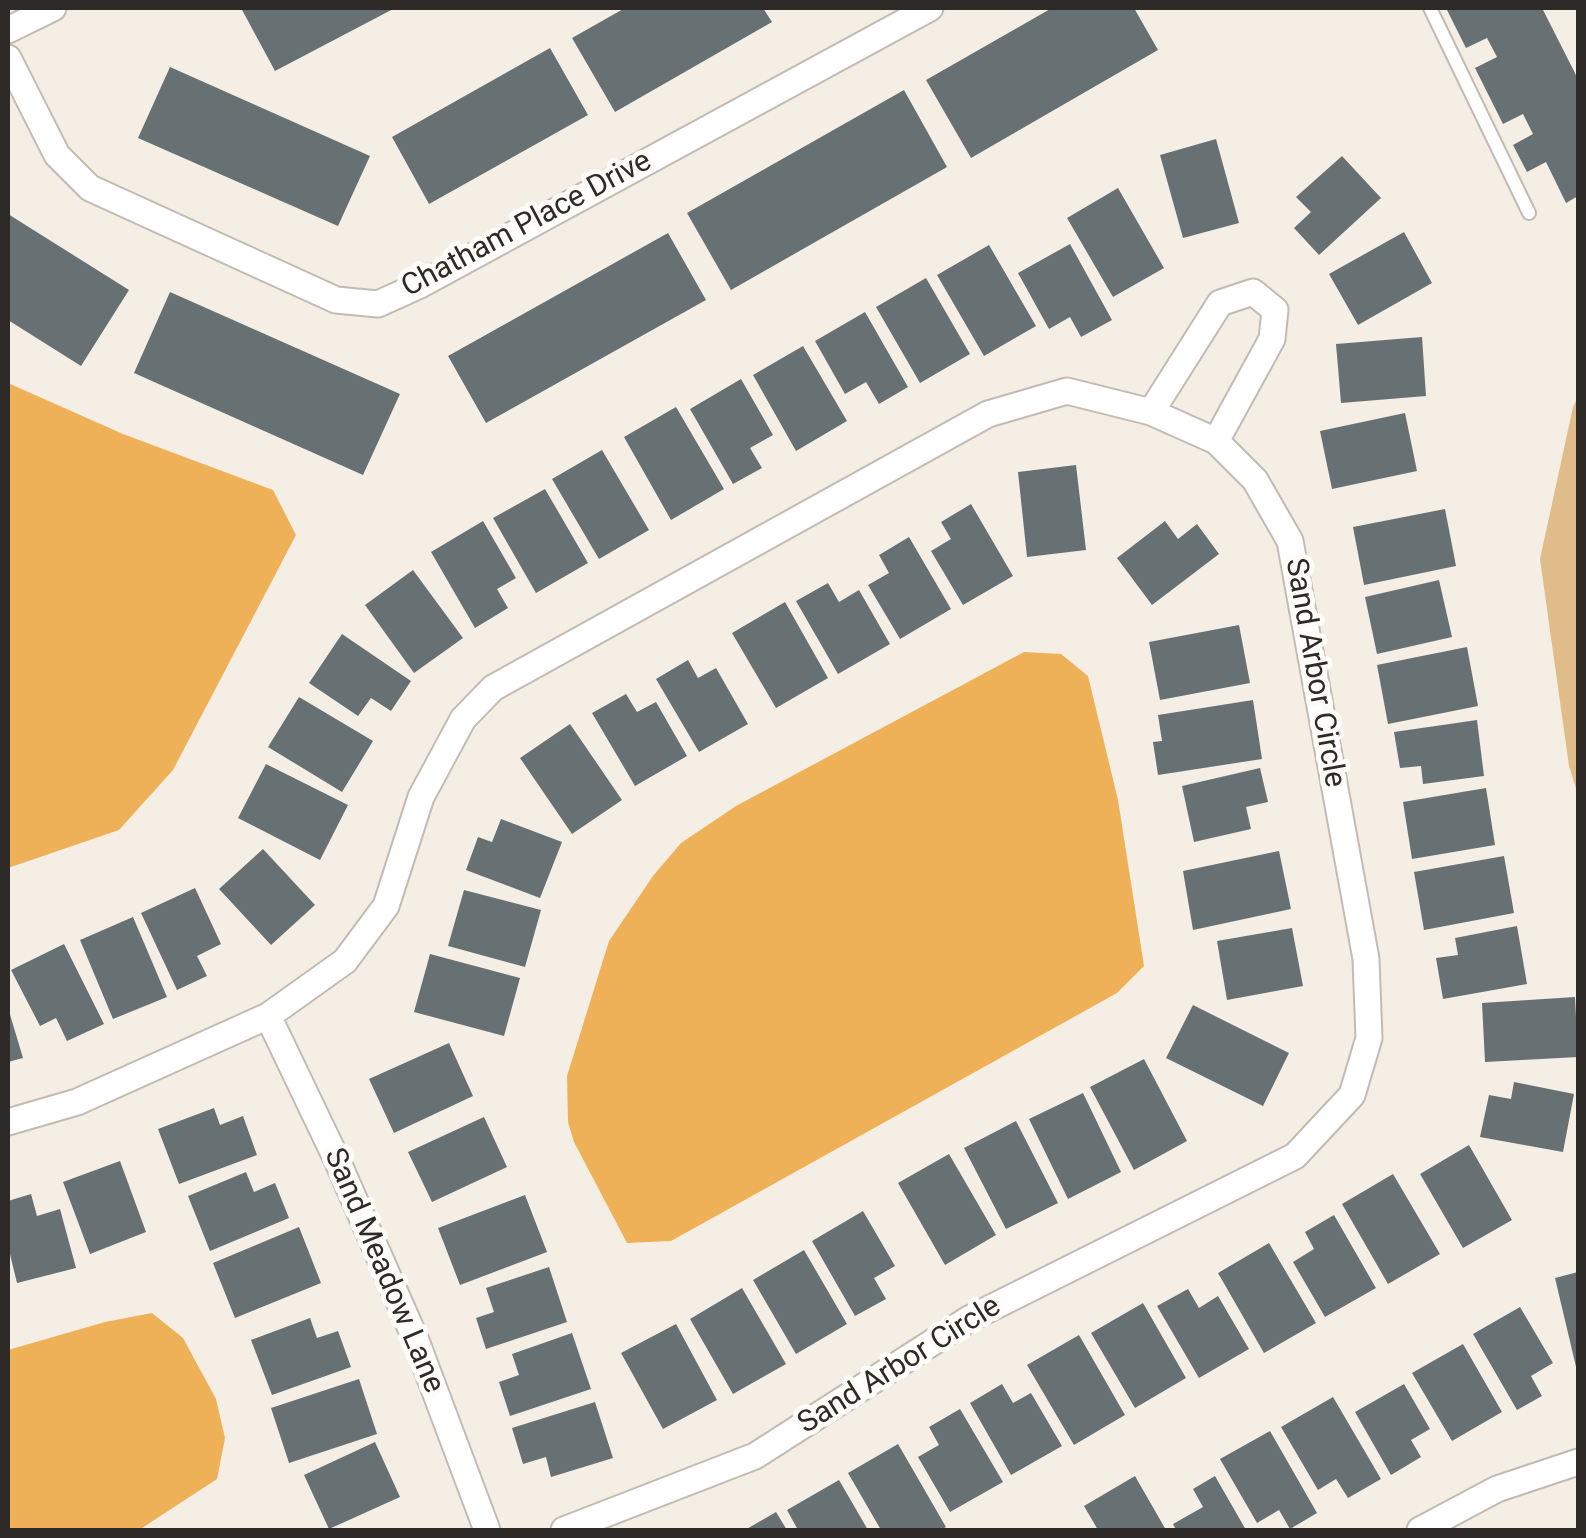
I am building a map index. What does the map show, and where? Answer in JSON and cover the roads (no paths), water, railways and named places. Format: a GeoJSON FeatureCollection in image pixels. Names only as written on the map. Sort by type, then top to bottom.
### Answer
{"type":"FeatureCollection","features":[{"type":"Feature","properties":{"kind":"street"},"geometry":{"type":"LineString","coordinates":[[8,30],[53,8]]}},
{"type":"Feature","properties":{"kind":"street","name":"Chatham Place Drive"},"geometry":{"type":"LineString","coordinates":[[8,58],[56,155],[90,188],[336,300],[378,304],[420,285],[930,8]]}},
{"type":"Feature","properties":{"kind":"street"},"geometry":{"type":"LineString","coordinates":[[1151,412],[1220,303],[1253,292],[1274,310],[1272,340],[1216,441]]}},
{"type":"Feature","properties":{"kind":"street","name":"Sand Arbor Circle"},"geometry":{"type":"LineString","coordinates":[[8,1122],[76,1102],[268,1016],[345,960],[386,906],[421,797],[463,720],[494,688],[988,414],[1067,391],[1151,412],[1216,441],[1255,480],[1290,541],[1366,959],[1370,1038],[1352,1095],[1295,1156],[969,1319],[755,1456],[564,1530]]}},
{"type":"Feature","properties":{"kind":"street","name":"Sand Meadow Lane"},"geometry":{"type":"LineString","coordinates":[[268,1016],[415,1338],[488,1530]]}},
{"type":"Feature","properties":{"kind":"street"},"geometry":{"type":"LineString","coordinates":[[1420,1530],[1497,1489],[1578,1462]]}},
{"type":"Feature","properties":{"kind":"lane"},"geometry":{"type":"LineString","coordinates":[[1430,8],[1529,213]]}}]}
